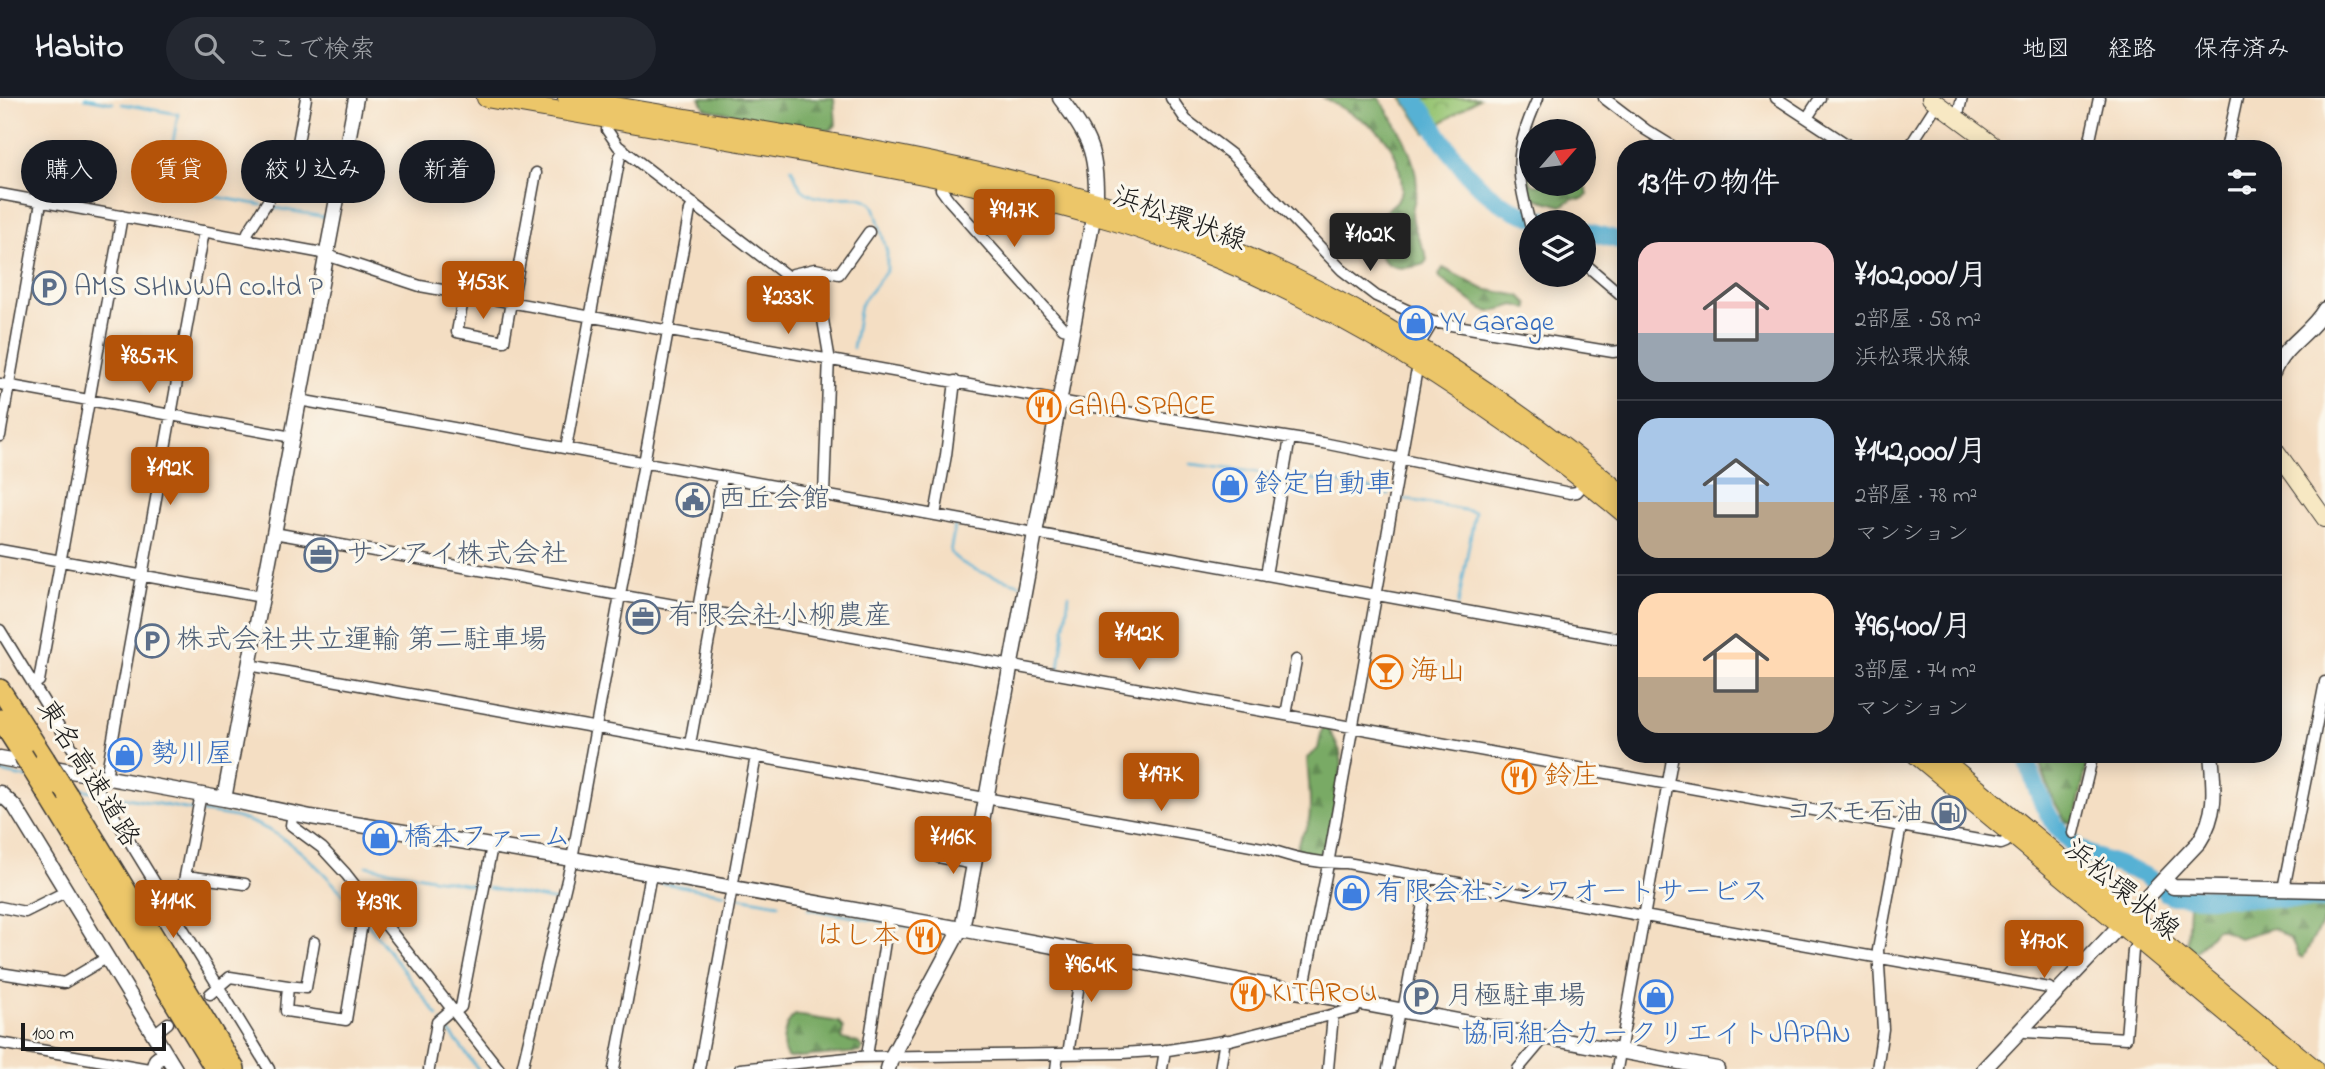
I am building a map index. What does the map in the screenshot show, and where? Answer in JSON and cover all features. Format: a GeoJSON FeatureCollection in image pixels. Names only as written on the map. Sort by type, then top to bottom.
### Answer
{"type":"FeatureCollection","features":[{"type":"Feature","properties":{"kind":"highway","name":"東名高速道路"},"geometry":{"type":"LineString","coordinates":[[0,689],[235,1069]]}},
{"type":"Feature","properties":{"kind":"highway","name":"東名高速道路"},"geometry":{"type":"LineString","coordinates":[[0,719],[215,1069]]}},
{"type":"Feature","properties":{"kind":"main road","name":"浜松環状線"},"geometry":{"type":"LineString","coordinates":[[486,98],[606,107],[951,165],[1095,209],[1275,286],[1343,320],[1422,365],[1510,424],[1617,508]]}},
{"type":"Feature","properties":{"kind":"main road","name":"浜松環状線"},"geometry":{"type":"LineString","coordinates":[[568,98],[1095,209],[1180,230],[1261,264],[1330,298],[1418,347],[1527,419],[1617,490]]}},
{"type":"Feature","properties":{"kind":"main road"},"geometry":{"type":"LineString","coordinates":[[1933,101],[1987,140]]}},
{"type":"Feature","properties":{"kind":"main road"},"geometry":{"type":"LineString","coordinates":[[2282,459],[2325,519]]}},
{"type":"Feature","properties":{"kind":"main road","name":"浜松環状線"},"geometry":{"type":"LineString","coordinates":[[1926,763],[2012,835],[2315,1069]]}},
{"type":"Feature","properties":{"kind":"main road","name":"浜松環状線"},"geometry":{"type":"LineString","coordinates":[[1946,763],[2125,920],[2140,941],[2294,1069]]}},
{"type":"Feature","properties":{"kind":"street"},"geometry":{"type":"LineString","coordinates":[[247,239],[248,232],[295,159],[306,98]]}},
{"type":"Feature","properties":{"kind":"street"},"geometry":{"type":"LineString","coordinates":[[224,799],[356,98]]}},
{"type":"Feature","properties":{"kind":"street"},"geometry":{"type":"LineString","coordinates":[[890,1063],[961,929],[1095,209],[1096,176],[1092,151],[1083,129],[1060,98]]}},
{"type":"Feature","properties":{"kind":"street"},"geometry":{"type":"LineString","coordinates":[[1171,98],[1186,120],[1232,155],[1353,280],[1388,302],[1433,322],[1617,351]]}},
{"type":"Feature","properties":{"kind":"street"},"geometry":{"type":"LineString","coordinates":[[1526,210],[1519,174],[1520,144],[1538,98]]}},
{"type":"Feature","properties":{"kind":"street"},"geometry":{"type":"LineString","coordinates":[[1604,98],[1662,140]]}},
{"type":"Feature","properties":{"kind":"street"},"geometry":{"type":"LineString","coordinates":[[1776,98],[1840,140]]}},
{"type":"Feature","properties":{"kind":"street"},"geometry":{"type":"LineString","coordinates":[[1807,118],[1820,98]]}},
{"type":"Feature","properties":{"kind":"street"},"geometry":{"type":"LineString","coordinates":[[1955,116],[1962,98]]}},
{"type":"Feature","properties":{"kind":"street"},"geometry":{"type":"LineString","coordinates":[[2090,140],[2099,98]]}},
{"type":"Feature","properties":{"kind":"street"},"geometry":{"type":"LineString","coordinates":[[2228,140],[2237,98]]}},
{"type":"Feature","properties":{"kind":"street"},"geometry":{"type":"LineString","coordinates":[[1913,140],[1933,101]]}},
{"type":"Feature","properties":{"kind":"street"},"geometry":{"type":"LineString","coordinates":[[606,107],[607,130],[624,150],[809,293],[821,309],[829,359],[824,495]]}},
{"type":"Feature","properties":{"kind":"street"},"geometry":{"type":"LineString","coordinates":[[566,448],[620,156],[624,150]]}},
{"type":"Feature","properties":{"kind":"street"},"geometry":{"type":"LineString","coordinates":[[464,294],[457,332],[503,341],[536,173]]}},
{"type":"Feature","properties":{"kind":"street"},"geometry":{"type":"LineString","coordinates":[[943,178],[941,189],[949,200],[1063,328],[1072,330]]}},
{"type":"Feature","properties":{"kind":"street"},"geometry":{"type":"LineString","coordinates":[[0,194],[21,198]]}},
{"type":"Feature","properties":{"kind":"street"},"geometry":{"type":"LineString","coordinates":[[0,436],[4,385],[41,203]]}},
{"type":"Feature","properties":{"kind":"street"},"geometry":{"type":"LineString","coordinates":[[47,203],[326,254],[401,281],[590,317],[1290,438],[1570,493],[1577,492],[1586,482]]}},
{"type":"Feature","properties":{"kind":"street"},"geometry":{"type":"LineString","coordinates":[[522,1069],[572,859],[690,210],[694,204]]}},
{"type":"Feature","properties":{"kind":"street"},"geometry":{"type":"LineString","coordinates":[[33,684],[39,681],[122,216]]}},
{"type":"Feature","properties":{"kind":"street"},"geometry":{"type":"LineString","coordinates":[[97,778],[141,576],[204,231]]}},
{"type":"Feature","properties":{"kind":"street"},"geometry":{"type":"LineString","coordinates":[[790,278],[793,274],[815,270],[839,274],[869,232]]}},
{"type":"Feature","properties":{"kind":"street"},"geometry":{"type":"LineString","coordinates":[[1596,273],[1617,291]]}},
{"type":"Feature","properties":{"kind":"street"},"geometry":{"type":"LineString","coordinates":[[2282,357],[2286,350],[2314,326],[2325,309]]}},
{"type":"Feature","properties":{"kind":"street"},"geometry":{"type":"LineString","coordinates":[[1418,347],[1433,322]]}},
{"type":"Feature","properties":{"kind":"street"},"geometry":{"type":"LineString","coordinates":[[1303,992],[1416,374],[1422,365]]}},
{"type":"Feature","properties":{"kind":"street"},"geometry":{"type":"LineString","coordinates":[[935,515],[955,382]]}},
{"type":"Feature","properties":{"kind":"street"},"geometry":{"type":"LineString","coordinates":[[4,385],[292,437]]}},
{"type":"Feature","properties":{"kind":"street"},"geometry":{"type":"LineString","coordinates":[[299,400],[1617,638]]}},
{"type":"Feature","properties":{"kind":"street"},"geometry":{"type":"LineString","coordinates":[[1266,575],[1290,438]]}},
{"type":"Feature","properties":{"kind":"street"},"geometry":{"type":"LineString","coordinates":[[698,609],[722,477]]}},
{"type":"Feature","properties":{"kind":"street"},"geometry":{"type":"LineString","coordinates":[[274,533],[1901,827],[2001,844],[2012,835]]}},
{"type":"Feature","properties":{"kind":"street"},"geometry":{"type":"LineString","coordinates":[[0,550],[262,597]]}},
{"type":"Feature","properties":{"kind":"street"},"geometry":{"type":"LineString","coordinates":[[690,744],[714,612]]}},
{"type":"Feature","properties":{"kind":"street"},"geometry":{"type":"LineString","coordinates":[[0,630],[97,778],[103,795],[177,916],[215,990],[270,1069]]}},
{"type":"Feature","properties":{"kind":"street"},"geometry":{"type":"LineString","coordinates":[[1286,715],[1296,660]]}},
{"type":"Feature","properties":{"kind":"street"},"geometry":{"type":"LineString","coordinates":[[249,665],[1268,849],[1298,860],[1347,863],[2049,988],[2055,994]]}},
{"type":"Feature","properties":{"kind":"street"},"geometry":{"type":"LineString","coordinates":[[2284,889],[2325,682]]}},
{"type":"Feature","properties":{"kind":"street"},"geometry":{"type":"LineString","coordinates":[[698,1069],[756,756]]}},
{"type":"Feature","properties":{"kind":"street"},"geometry":{"type":"LineString","coordinates":[[0,758],[199,803],[224,799],[293,814],[572,859],[1717,1069]]}},
{"type":"Feature","properties":{"kind":"street"},"geometry":{"type":"LineString","coordinates":[[1617,1069],[1671,763]]}},
{"type":"Feature","properties":{"kind":"street"},"geometry":{"type":"LineString","coordinates":[[2074,833],[2091,763]]}},
{"type":"Feature","properties":{"kind":"street"},"geometry":{"type":"LineString","coordinates":[[1984,1069],[2199,842],[2210,822],[2215,799],[2212,763]]}},
{"type":"Feature","properties":{"kind":"street"},"geometry":{"type":"LineString","coordinates":[[0,793],[15,807],[175,1069]]}},
{"type":"Feature","properties":{"kind":"street"},"geometry":{"type":"LineString","coordinates":[[177,916],[199,803]]}},
{"type":"Feature","properties":{"kind":"street"},"geometry":{"type":"LineString","coordinates":[[293,814],[291,825],[330,856],[370,916],[499,1069]]}},
{"type":"Feature","properties":{"kind":"street"},"geometry":{"type":"LineString","coordinates":[[1877,1069],[1882,1029],[1878,957],[1901,827]]}},
{"type":"Feature","properties":{"kind":"street"},"geometry":{"type":"LineString","coordinates":[[429,1069],[437,1022],[461,1007],[492,846]]}},
{"type":"Feature","properties":{"kind":"street"},"geometry":{"type":"LineString","coordinates":[[938,857],[974,864]]}},
{"type":"Feature","properties":{"kind":"street"},"geometry":{"type":"LineString","coordinates":[[614,1069],[651,874]]}},
{"type":"Feature","properties":{"kind":"street"},"geometry":{"type":"LineString","coordinates":[[186,876],[245,884]]}},
{"type":"Feature","properties":{"kind":"street"},"geometry":{"type":"LineString","coordinates":[[1388,1069],[1427,877]]}},
{"type":"Feature","properties":{"kind":"street"},"geometry":{"type":"LineString","coordinates":[[2164,879],[2173,887],[2325,890]]}},
{"type":"Feature","properties":{"kind":"street"},"geometry":{"type":"LineString","coordinates":[[0,907],[25,912],[67,891]]}},
{"type":"Feature","properties":{"kind":"street"},"geometry":{"type":"LineString","coordinates":[[288,986],[286,1011],[345,1020],[370,916]]}},
{"type":"Feature","properties":{"kind":"street"},"geometry":{"type":"LineString","coordinates":[[867,1056],[889,916]]}},
{"type":"Feature","properties":{"kind":"street"},"geometry":{"type":"LineString","coordinates":[[2022,1029],[2026,1032],[2126,1038],[2133,950],[2140,941]]}},
{"type":"Feature","properties":{"kind":"street"},"geometry":{"type":"LineString","coordinates":[[215,990],[230,977],[306,988],[314,942]]}},
{"type":"Feature","properties":{"kind":"street"},"geometry":{"type":"LineString","coordinates":[[1056,1069],[1063,1054],[1084,952]]}},
{"type":"Feature","properties":{"kind":"street"},"geometry":{"type":"LineString","coordinates":[[0,973],[64,983],[108,957]]}},
{"type":"Feature","properties":{"kind":"street"},"geometry":{"type":"LineString","coordinates":[[740,1069],[822,1065],[867,1056],[890,1063],[951,1055],[1165,1050],[1224,1041],[1354,1009],[1356,1002]]}},
{"type":"Feature","properties":{"kind":"street"},"geometry":{"type":"LineString","coordinates":[[1328,1069],[1333,1014]]}},
{"type":"Feature","properties":{"kind":"street"},"geometry":{"type":"LineString","coordinates":[[154,1034],[168,1023]]}},
{"type":"Feature","properties":{"kind":"street"},"geometry":{"type":"LineString","coordinates":[[1518,1069],[1545,1037]]}},
{"type":"Feature","properties":{"kind":"street"},"geometry":{"type":"LineString","coordinates":[[1220,1069],[1224,1041]]}},
{"type":"Feature","properties":{"kind":"street"},"geometry":{"type":"LineString","coordinates":[[0,1043],[151,1069],[156,1060],[165,1053]]}},
{"type":"Feature","properties":{"kind":"street"},"geometry":{"type":"LineString","coordinates":[[1162,1069],[1165,1050]]}},
{"type":"Feature","properties":{"kind":"street"},"geometry":{"type":"LineString","coordinates":[[948,1069],[951,1055]]}},
{"type":"Feature","properties":{"kind":"green space"},"geometry":{"type":"Polygon","coordinates":[[[700,98],[834,98],[836,125],[831,130],[824,130],[711,110],[705,108],[700,98]]]}},
{"type":"Feature","properties":{"kind":"green space"},"geometry":{"type":"Polygon","coordinates":[[[1324,98],[1379,98],[1392,119],[1409,151],[1416,175],[1417,190],[1412,219],[1426,255],[1424,264],[1408,268],[1394,267],[1379,254],[1376,246],[1382,234],[1376,220],[1397,201],[1402,190],[1395,155],[1379,132],[1324,98]]]}},
{"type":"Feature","properties":{"kind":"green space"},"geometry":{"type":"Polygon","coordinates":[[[1402,98],[1479,98],[1426,133],[1402,98]]]}},
{"type":"Feature","properties":{"kind":"green space"},"geometry":{"type":"Polygon","coordinates":[[[1586,196],[1582,199],[1573,198],[1562,206],[1531,197],[1586,196]]]}},
{"type":"Feature","properties":{"kind":"green space"},"geometry":{"type":"Polygon","coordinates":[[[1443,268],[1483,289],[1520,296],[1528,304],[1528,309],[1515,305],[1491,312],[1483,310],[1441,279],[1439,275],[1443,268]]]}},
{"type":"Feature","properties":{"kind":"green space"},"geometry":{"type":"Polygon","coordinates":[[[1322,729],[1329,729],[1340,751],[1342,764],[1326,854],[1321,859],[1297,852],[1310,813],[1307,758],[1318,749],[1322,729]]]}},
{"type":"Feature","properties":{"kind":"green space"},"geometry":{"type":"Polygon","coordinates":[[[2040,763],[2086,763],[2074,823],[2066,822],[2051,796],[2040,763]]]}},
{"type":"Feature","properties":{"kind":"green space"},"geometry":{"type":"Polygon","coordinates":[[[2191,901],[2325,904],[2325,917],[2303,958],[2299,956],[2291,939],[2273,928],[2239,938],[2216,929],[2195,953],[2187,944],[2191,901]]]}},
{"type":"Feature","properties":{"kind":"green space"},"geometry":{"type":"Polygon","coordinates":[[[795,1015],[839,1022],[843,1028],[842,1039],[858,1043],[863,1048],[861,1052],[788,1058],[785,1054],[784,1036],[795,1015]]]}},
{"type":"Feature","properties":{"kind":"waterway"},"geometry":{"type":"LineString","coordinates":[[85,98],[113,103]]}},
{"type":"Feature","properties":{"kind":"waterway"},"geometry":{"type":"LineString","coordinates":[[1414,98],[1456,159],[1480,187],[1494,199],[1519,212]]}},
{"type":"Feature","properties":{"kind":"waterway"},"geometry":{"type":"LineString","coordinates":[[122,104],[178,114],[173,140]]}},
{"type":"Feature","properties":{"kind":"waterway"},"geometry":{"type":"LineString","coordinates":[[791,168],[800,187],[810,195],[862,198],[870,202],[875,209],[887,252],[887,270],[860,305],[853,348]]}},
{"type":"Feature","properties":{"kind":"waterway"},"geometry":{"type":"LineString","coordinates":[[227,199],[262,205]]}},
{"type":"Feature","properties":{"kind":"waterway"},"geometry":{"type":"LineString","coordinates":[[270,207],[325,217]]}},
{"type":"Feature","properties":{"kind":"waterway"},"geometry":{"type":"LineString","coordinates":[[1596,234],[1617,240]]}},
{"type":"Feature","properties":{"kind":"waterway"},"geometry":{"type":"LineString","coordinates":[[1191,464],[1279,475]]}},
{"type":"Feature","properties":{"kind":"waterway"},"geometry":{"type":"LineString","coordinates":[[1288,476],[1366,487],[1389,495]]}},
{"type":"Feature","properties":{"kind":"waterway"},"geometry":{"type":"LineString","coordinates":[[1398,498],[1475,512],[1458,605]]}},
{"type":"Feature","properties":{"kind":"waterway"},"geometry":{"type":"LineString","coordinates":[[955,526],[950,552],[956,559],[982,572],[1020,584]]}},
{"type":"Feature","properties":{"kind":"waterway"},"geometry":{"type":"LineString","coordinates":[[1059,669],[1069,595]]}},
{"type":"Feature","properties":{"kind":"waterway"},"geometry":{"type":"LineString","coordinates":[[2028,763],[2048,813],[2066,838],[2093,856],[2154,881]]}},
{"type":"Feature","properties":{"kind":"waterway"},"geometry":{"type":"LineString","coordinates":[[0,772],[28,778]]}},
{"type":"Feature","properties":{"kind":"waterway"},"geometry":{"type":"LineString","coordinates":[[72,787],[96,792]]}},
{"type":"Feature","properties":{"kind":"waterway"},"geometry":{"type":"LineString","coordinates":[[106,794],[196,811]]}},
{"type":"Feature","properties":{"kind":"waterway"},"geometry":{"type":"LineString","coordinates":[[202,812],[240,818],[280,837],[311,861],[364,918]]}},
{"type":"Feature","properties":{"kind":"waterway"},"geometry":{"type":"LineString","coordinates":[[367,866],[481,887]]}},
{"type":"Feature","properties":{"kind":"waterway"},"geometry":{"type":"LineString","coordinates":[[575,867],[644,880]]}},
{"type":"Feature","properties":{"kind":"waterway"},"geometry":{"type":"LineString","coordinates":[[656,882],[726,894]]}},
{"type":"Feature","properties":{"kind":"waterway"},"geometry":{"type":"LineString","coordinates":[[488,888],[557,899]]}},
{"type":"Feature","properties":{"kind":"waterway"},"geometry":{"type":"LineString","coordinates":[[2165,892],[2173,896],[2325,900]]}},
{"type":"Feature","properties":{"kind":"waterway"},"geometry":{"type":"LineString","coordinates":[[739,897],[779,904]]}},
{"type":"Feature","properties":{"kind":"waterway"},"geometry":{"type":"LineString","coordinates":[[808,909],[883,922]]}},
{"type":"Feature","properties":{"kind":"waterway"},"geometry":{"type":"LineString","coordinates":[[368,924],[438,1016]]}},
{"type":"Feature","properties":{"kind":"waterway"},"geometry":{"type":"LineString","coordinates":[[892,924],[949,934]]}},
{"type":"Feature","properties":{"kind":"waterway"},"geometry":{"type":"LineString","coordinates":[[442,1022],[478,1069]]}},
{"type":"Feature","properties":{"kind":"place","name":"AMS SHINWA co.ltd P"},"geometry":{"type":"Point","coordinates":[49,288]}},
{"type":"Feature","properties":{"kind":"place","name":"YY Garage"},"geometry":{"type":"Point","coordinates":[1416,323]}},
{"type":"Feature","properties":{"kind":"place","name":"GAIA SPACE"},"geometry":{"type":"Point","coordinates":[1044,407]}},
{"type":"Feature","properties":{"kind":"place","name":"鈴定自動車"},"geometry":{"type":"Point","coordinates":[1230,485]}},
{"type":"Feature","properties":{"kind":"place","name":"西丘会館"},"geometry":{"type":"Point","coordinates":[693,500]}},
{"type":"Feature","properties":{"kind":"place","name":"サンアイ株式会社"},"geometry":{"type":"Point","coordinates":[321,555]}},
{"type":"Feature","properties":{"kind":"place","name":"有限会社小柳農産"},"geometry":{"type":"Point","coordinates":[643,617]}},
{"type":"Feature","properties":{"kind":"place","name":"株式会社共立運輸 第二駐車場"},"geometry":{"type":"Point","coordinates":[152,641]}},
{"type":"Feature","properties":{"kind":"place","name":"海山"},"geometry":{"type":"Point","coordinates":[1386,672]}},
{"type":"Feature","properties":{"kind":"place","name":"勢川屋"},"geometry":{"type":"Point","coordinates":[125,755]}},
{"type":"Feature","properties":{"kind":"place","name":"鈴庄"},"geometry":{"type":"Point","coordinates":[1519,777]}},
{"type":"Feature","properties":{"kind":"place","name":"コスモ石油"},"geometry":{"type":"Point","coordinates":[1949,813]}},
{"type":"Feature","properties":{"kind":"place","name":"橋本ファーム"},"geometry":{"type":"Point","coordinates":[380,838]}},
{"type":"Feature","properties":{"kind":"place","name":"有限会社シンワオートサービス"},"geometry":{"type":"Point","coordinates":[1352,893]}},
{"type":"Feature","properties":{"kind":"place","name":"はし本"},"geometry":{"type":"Point","coordinates":[924,937]}},
{"type":"Feature","properties":{"kind":"place","name":"KITAROU"},"geometry":{"type":"Point","coordinates":[1248,994]}},
{"type":"Feature","properties":{"kind":"place","name":"月極駐車場"},"geometry":{"type":"Point","coordinates":[1421,997]}},
{"type":"Feature","properties":{"kind":"place","name":"協同組合カークリエイトJAPAN"},"geometry":{"type":"Point","coordinates":[1656,997]}}]}
